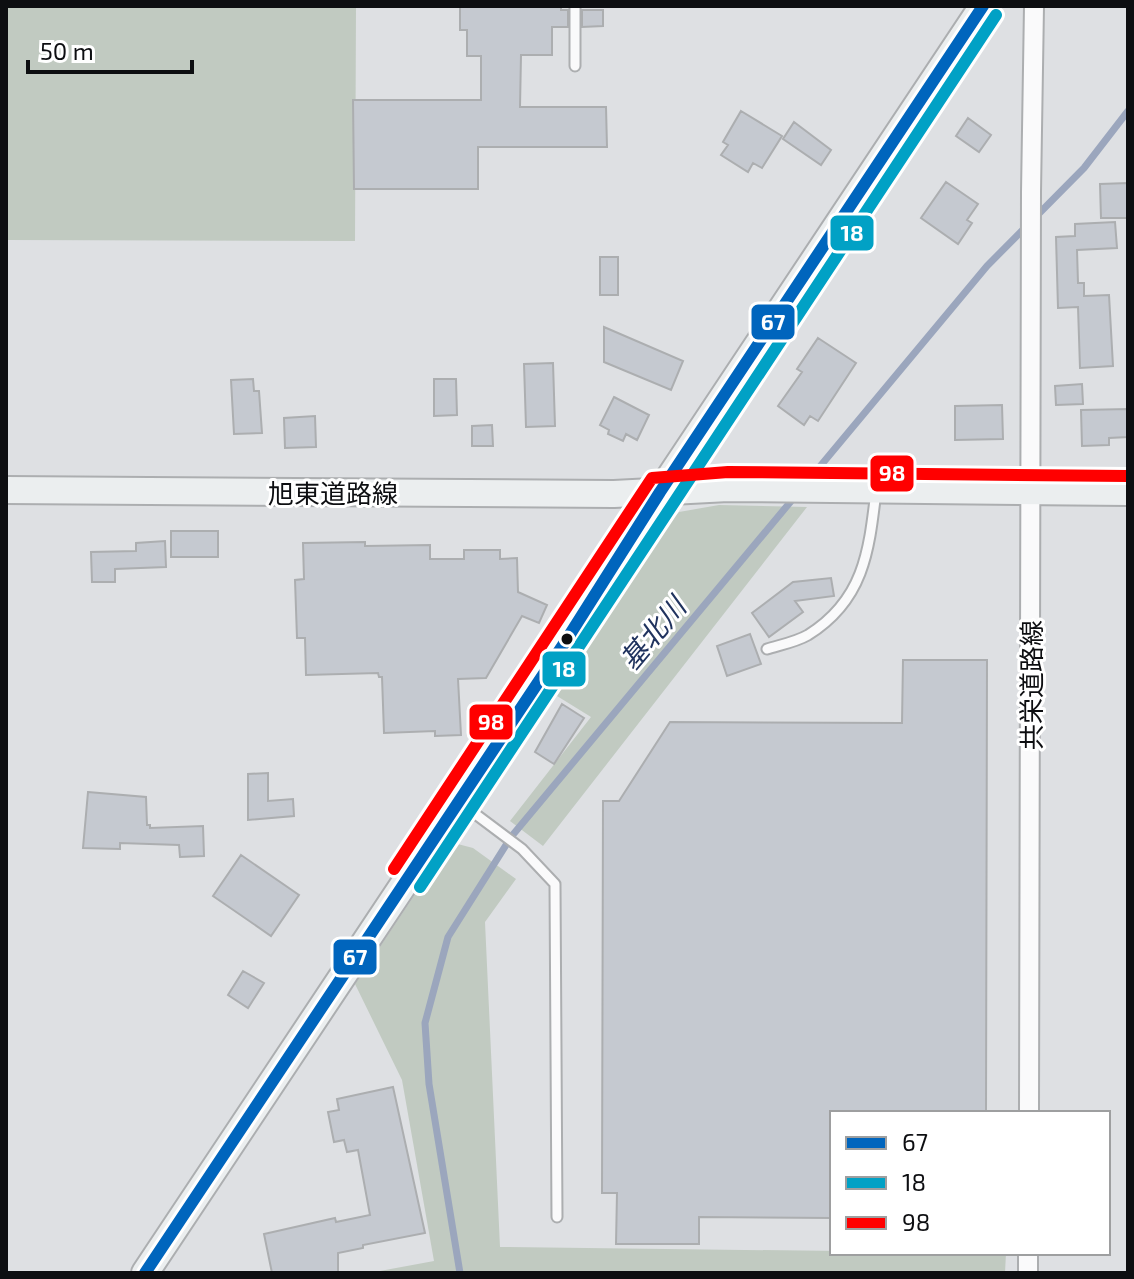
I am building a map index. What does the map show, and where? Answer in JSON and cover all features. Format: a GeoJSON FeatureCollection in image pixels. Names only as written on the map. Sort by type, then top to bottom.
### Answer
{"type":"FeatureCollection","features":[{"type":"Feature","properties":{"kind":"main road"},"geometry":{"type":"LineString","coordinates":[[145,1273],[983,6]]}},
{"type":"Feature","properties":{"kind":"main road","name":"旭東道路線"},"geometry":{"type":"LineString","coordinates":[[6,490],[614,494],[728,488],[1128,492]]}},
{"type":"Feature","properties":{"kind":"street","name":"共栄道路線"},"geometry":{"type":"LineString","coordinates":[[1029,1111],[1034,6]]}},
{"type":"Feature","properties":{"kind":"lane"},"geometry":{"type":"LineString","coordinates":[[575,6],[575,66]]}},
{"type":"Feature","properties":{"kind":"lane"},"geometry":{"type":"LineString","coordinates":[[767,649],[807,636],[845,605],[861,573],[876,491]]}},
{"type":"Feature","properties":{"kind":"lane"},"geometry":{"type":"LineString","coordinates":[[458,801],[522,849],[555,884],[557,1217]]}},
{"type":"Feature","properties":{"kind":"shaded area"},"geometry":{"type":"Polygon","coordinates":[[[6,6],[356,6],[355,241],[6,240],[6,6]]]}},
{"type":"Feature","properties":{"kind":"shaded area"},"geometry":{"type":"Polygon","coordinates":[[[719,505],[807,507],[543,846],[510,821],[591,717],[557,696],[663,528],[679,512],[719,505]]]}},
{"type":"Feature","properties":{"kind":"shaded area"},"geometry":{"type":"Polygon","coordinates":[[[450,842],[473,848],[516,879],[485,922],[500,1247],[830,1251],[830,1255],[1006,1255],[1005,1273],[369,1273],[434,1261],[402,1080],[355,984],[450,842]]]}},
{"type":"Feature","properties":{"kind":"building"},"geometry":{"type":"Polygon","coordinates":[[[460,6],[561,6],[561,10],[568,10],[568,27],[552,27],[552,55],[521,55],[520,107],[606,107],[607,147],[478,147],[478,189],[354,189],[353,100],[481,100],[481,56],[467,56],[467,30],[460,30],[460,6]]]}},
{"type":"Feature","properties":{"kind":"building"},"geometry":{"type":"Polygon","coordinates":[[[582,10],[603,10],[603,26],[582,27],[582,10]]]}},
{"type":"Feature","properties":{"kind":"building"},"geometry":{"type":"Polygon","coordinates":[[[741,111],[782,136],[762,168],[753,163],[748,172],[721,155],[728,145],[723,142],[741,111]]]}},
{"type":"Feature","properties":{"kind":"building"},"geometry":{"type":"Polygon","coordinates":[[[968,118],[991,135],[979,152],[956,136],[968,118]]]}},
{"type":"Feature","properties":{"kind":"building"},"geometry":{"type":"Polygon","coordinates":[[[794,122],[831,150],[821,165],[783,139],[794,122]]]}},
{"type":"Feature","properties":{"kind":"building"},"geometry":{"type":"Polygon","coordinates":[[[946,182],[978,204],[967,220],[972,223],[958,244],[921,218],[946,182]]]}},
{"type":"Feature","properties":{"kind":"building"},"geometry":{"type":"Polygon","coordinates":[[[1128,183],[1128,218],[1101,218],[1100,184],[1128,183]]]}},
{"type":"Feature","properties":{"kind":"building"},"geometry":{"type":"Polygon","coordinates":[[[1115,222],[1117,248],[1077,250],[1078,283],[1084,283],[1084,296],[1109,295],[1113,366],[1080,368],[1078,307],[1058,308],[1056,237],[1075,236],[1075,224],[1115,222]]]}},
{"type":"Feature","properties":{"kind":"building"},"geometry":{"type":"Polygon","coordinates":[[[600,257],[618,257],[618,295],[600,295],[600,257]]]}},
{"type":"Feature","properties":{"kind":"building"},"geometry":{"type":"Polygon","coordinates":[[[604,327],[683,361],[671,390],[604,362],[604,327]]]}},
{"type":"Feature","properties":{"kind":"building"},"geometry":{"type":"Polygon","coordinates":[[[818,338],[856,363],[818,421],[810,416],[804,425],[778,406],[802,372],[797,369],[818,338]]]}},
{"type":"Feature","properties":{"kind":"building"},"geometry":{"type":"Polygon","coordinates":[[[553,363],[555,426],[526,427],[524,364],[553,363]]]}},
{"type":"Feature","properties":{"kind":"building"},"geometry":{"type":"Polygon","coordinates":[[[253,379],[254,391],[259,391],[262,433],[234,434],[231,380],[253,379]]]}},
{"type":"Feature","properties":{"kind":"building"},"geometry":{"type":"Polygon","coordinates":[[[434,379],[456,379],[457,415],[434,416],[434,379]]]}},
{"type":"Feature","properties":{"kind":"building"},"geometry":{"type":"Polygon","coordinates":[[[1082,384],[1083,404],[1056,405],[1055,386],[1082,384]]]}},
{"type":"Feature","properties":{"kind":"building"},"geometry":{"type":"Polygon","coordinates":[[[614,397],[649,415],[637,440],[626,434],[623,441],[608,434],[609,430],[600,425],[614,397]]]}},
{"type":"Feature","properties":{"kind":"building"},"geometry":{"type":"Polygon","coordinates":[[[1002,405],[1003,439],[955,440],[955,406],[1002,405]]]}},
{"type":"Feature","properties":{"kind":"building"},"geometry":{"type":"Polygon","coordinates":[[[1128,409],[1128,437],[1109,438],[1109,445],[1082,446],[1081,410],[1128,409]]]}},
{"type":"Feature","properties":{"kind":"building"},"geometry":{"type":"Polygon","coordinates":[[[315,416],[316,447],[285,448],[284,418],[315,416]]]}},
{"type":"Feature","properties":{"kind":"building"},"geometry":{"type":"Polygon","coordinates":[[[492,425],[493,446],[472,446],[472,426],[492,425]]]}},
{"type":"Feature","properties":{"kind":"building"},"geometry":{"type":"Polygon","coordinates":[[[171,531],[218,531],[218,557],[171,557],[171,531]]]}},
{"type":"Feature","properties":{"kind":"building"},"geometry":{"type":"Polygon","coordinates":[[[165,541],[166,567],[115,569],[115,582],[92,582],[91,552],[136,551],[136,543],[165,541]]]}},
{"type":"Feature","properties":{"kind":"building"},"geometry":{"type":"Polygon","coordinates":[[[365,542],[365,546],[430,545],[430,559],[464,559],[464,550],[500,550],[500,559],[517,558],[518,592],[547,605],[539,623],[522,616],[486,678],[458,679],[461,735],[435,736],[435,731],[384,733],[382,677],[378,673],[306,675],[305,638],[297,638],[295,580],[304,579],[303,543],[365,542]]]}},
{"type":"Feature","properties":{"kind":"building"},"geometry":{"type":"Polygon","coordinates":[[[831,578],[834,596],[795,601],[803,612],[769,637],[752,613],[793,582],[831,578]]]}},
{"type":"Feature","properties":{"kind":"building"},"geometry":{"type":"Polygon","coordinates":[[[750,634],[761,664],[727,676],[717,646],[750,634]]]}},
{"type":"Feature","properties":{"kind":"building"},"geometry":{"type":"Polygon","coordinates":[[[903,660],[987,660],[986,1111],[830,1111],[830,1218],[699,1217],[699,1244],[616,1244],[617,1193],[602,1193],[603,801],[619,801],[670,722],[902,723],[903,660]]]}},
{"type":"Feature","properties":{"kind":"building"},"geometry":{"type":"Polygon","coordinates":[[[562,704],[584,718],[554,764],[535,752],[562,704]]]}},
{"type":"Feature","properties":{"kind":"building"},"geometry":{"type":"Polygon","coordinates":[[[268,773],[268,801],[293,799],[294,816],[248,820],[248,774],[268,773]]]}},
{"type":"Feature","properties":{"kind":"building"},"geometry":{"type":"Polygon","coordinates":[[[88,792],[146,797],[147,825],[150,828],[203,826],[204,856],[180,857],[179,845],[120,843],[120,849],[83,848],[88,792]]]}},
{"type":"Feature","properties":{"kind":"building"},"geometry":{"type":"Polygon","coordinates":[[[241,855],[299,895],[271,936],[213,896],[241,855]]]}},
{"type":"Feature","properties":{"kind":"building"},"geometry":{"type":"Polygon","coordinates":[[[243,971],[264,983],[248,1008],[228,995],[243,971]]]}},
{"type":"Feature","properties":{"kind":"building"},"geometry":{"type":"Polygon","coordinates":[[[393,1087],[425,1233],[338,1253],[338,1273],[272,1273],[264,1234],[335,1218],[336,1222],[370,1215],[358,1150],[347,1152],[344,1140],[334,1142],[328,1112],[339,1110],[337,1099],[393,1087]]]}},
{"type":"Feature","properties":{"kind":"waterway","name":"基北川"},"geometry":{"type":"LineString","coordinates":[[807,482],[987,266],[1084,168],[1128,111]]}},
{"type":"Feature","properties":{"kind":"waterway","name":"基北川"},"geometry":{"type":"LineString","coordinates":[[460,1273],[429,1084],[425,1023],[448,937],[511,837],[797,494]]}},
{"type":"Feature","properties":{"kind":"transit line","name":"67"},"geometry":{"type":"LineString","coordinates":[[145,1273],[983,6]]}},
{"type":"Feature","properties":{"kind":"transit line","name":"18"},"geometry":{"type":"LineString","coordinates":[[420,887],[996,15]]}},
{"type":"Feature","properties":{"kind":"transit line","name":"98"},"geometry":{"type":"LineString","coordinates":[[394,869],[652,478],[728,472],[1128,476]]}}]}
